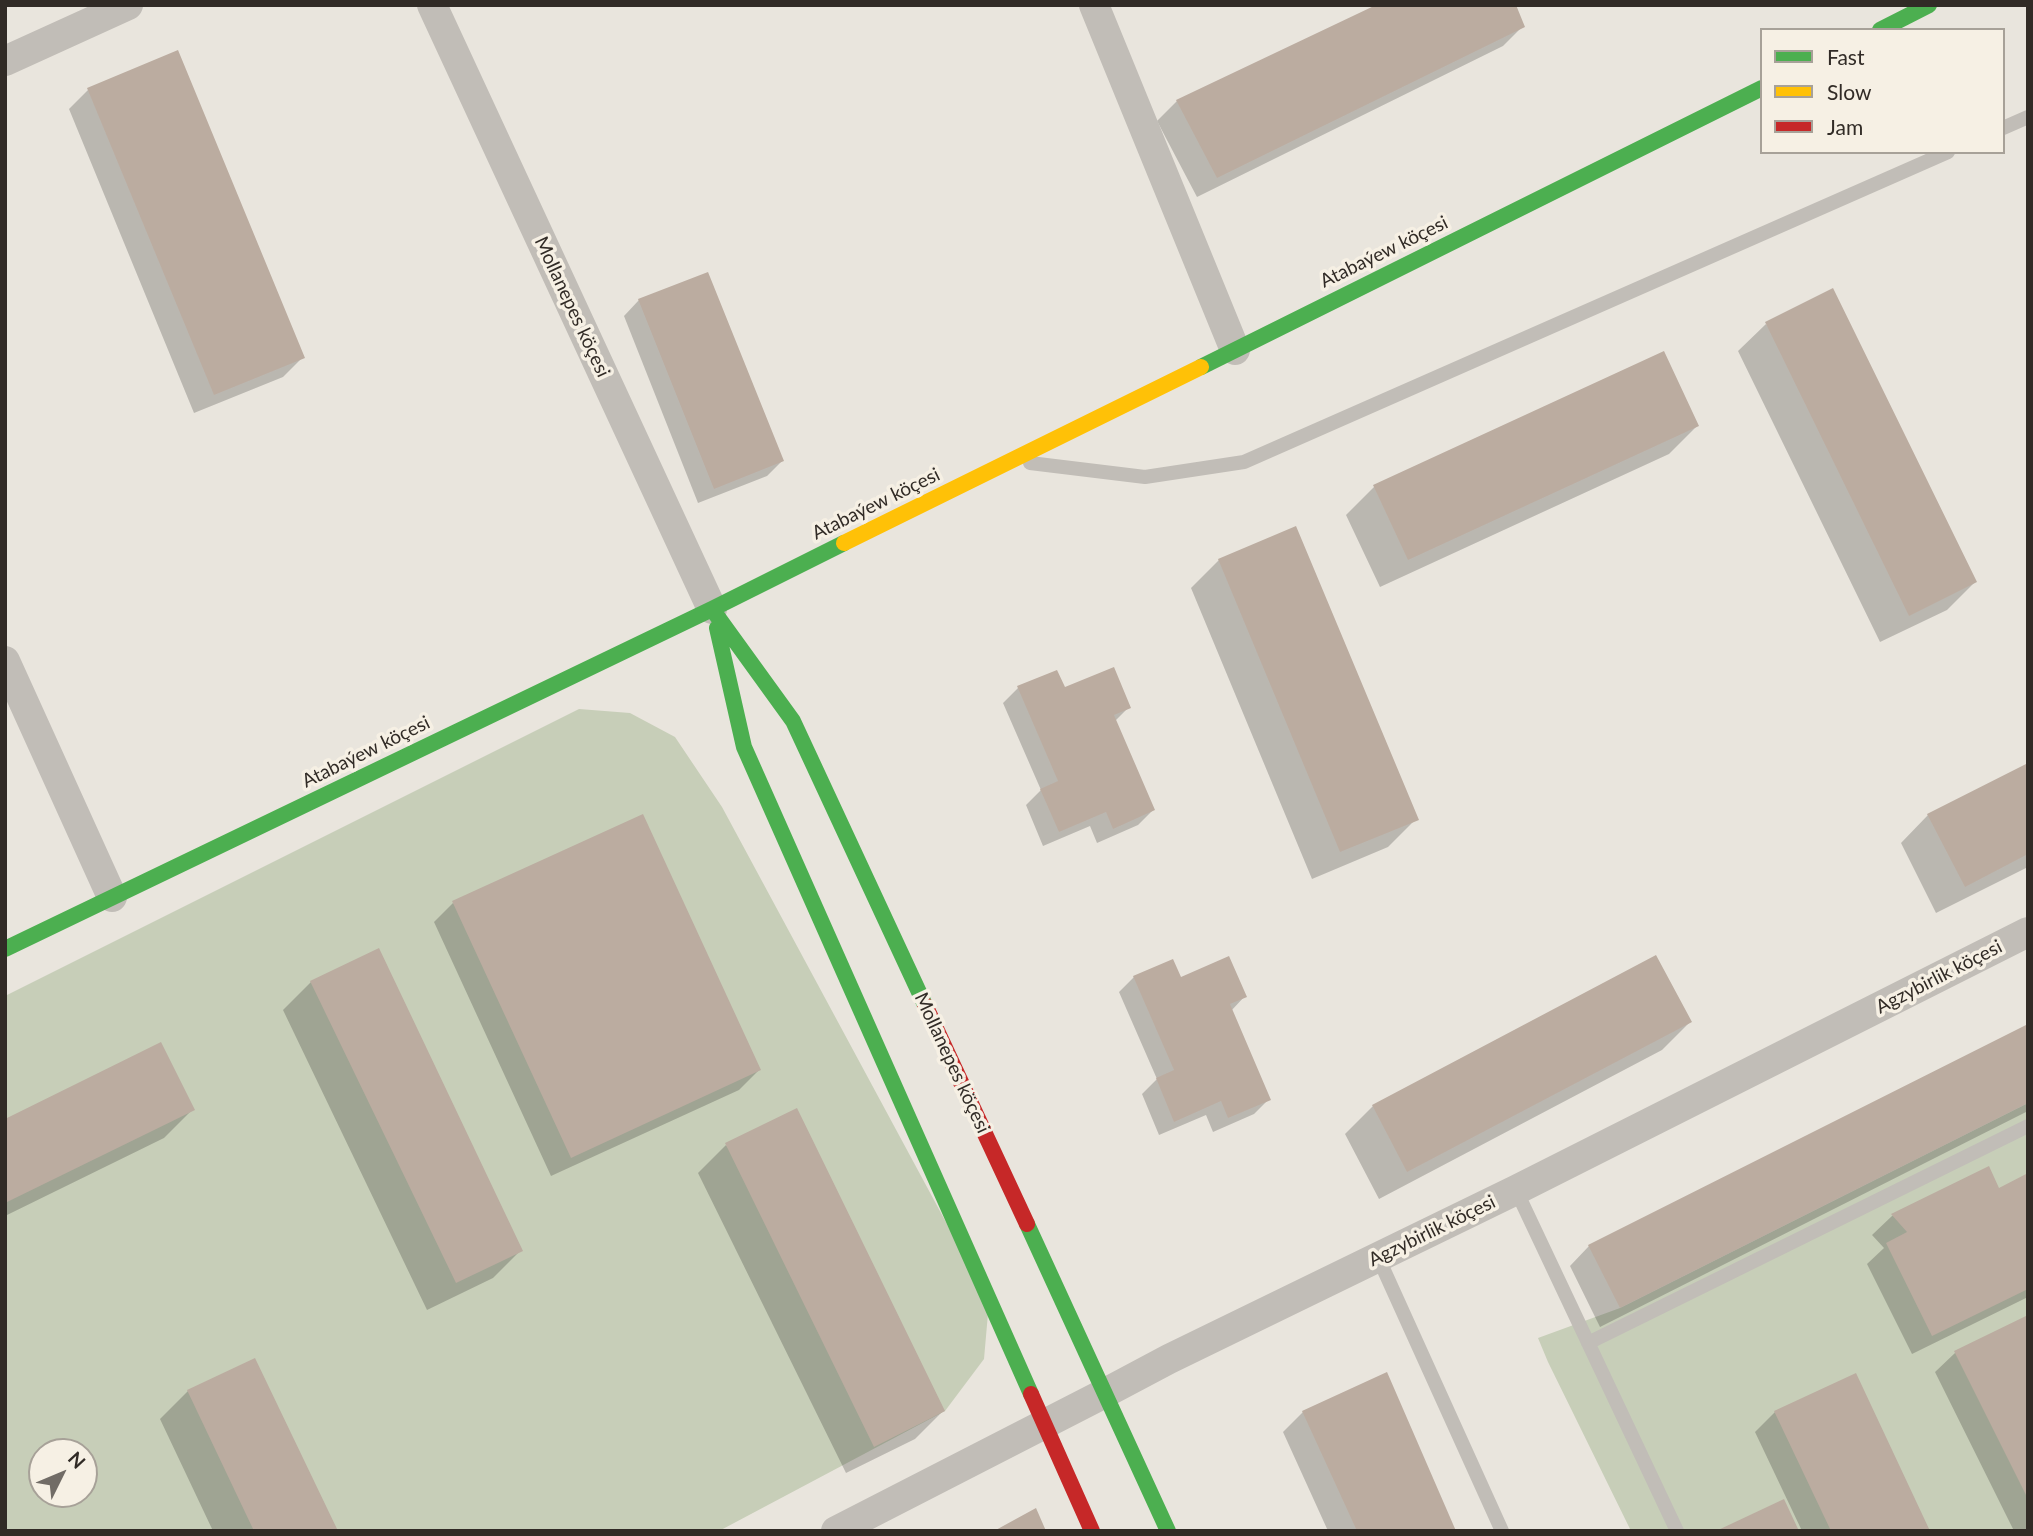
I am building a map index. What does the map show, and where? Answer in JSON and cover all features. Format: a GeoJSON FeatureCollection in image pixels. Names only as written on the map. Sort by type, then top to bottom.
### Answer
{"type":"FeatureCollection","features":[{"type":"Feature","properties":{"kind":"street"},"geometry":{"type":"LineString","coordinates":[[5,61],[128,5]]}},
{"type":"Feature","properties":{"kind":"street","name":"Mollanepes köçesi"},"geometry":{"type":"LineString","coordinates":[[432,5],[712,609],[793,721],[1168,1531]]}},
{"type":"Feature","properties":{"kind":"street"},"geometry":{"type":"LineString","coordinates":[[1094,5],[1235,350]]}},
{"type":"Feature","properties":{"kind":"street"},"geometry":{"type":"LineString","coordinates":[[1884,28],[1929,5]]}},
{"type":"Feature","properties":{"kind":"street","name":"Atabaýew köçesi"},"geometry":{"type":"LineString","coordinates":[[5,950],[712,609],[1760,89]]}},
{"type":"Feature","properties":{"kind":"street","name":"Mollanepes köçesi"},"geometry":{"type":"LineString","coordinates":[[712,609],[744,747],[1092,1531]]}},
{"type":"Feature","properties":{"kind":"street"},"geometry":{"type":"LineString","coordinates":[[5,661],[112,897]]}},
{"type":"Feature","properties":{"kind":"street","name":"Agzybirlik köçesi"},"geometry":{"type":"LineString","coordinates":[[836,1531],[1169,1359],[1516,1190],[2028,932]]}},
{"type":"Feature","properties":{"kind":"lane"},"geometry":{"type":"LineString","coordinates":[[2005,127],[2028,117]]}},
{"type":"Feature","properties":{"kind":"lane"},"geometry":{"type":"LineString","coordinates":[[1011,461],[1145,477],[1244,462],[1943,154]]}},
{"type":"Feature","properties":{"kind":"lane"},"geometry":{"type":"LineString","coordinates":[[1588,1343],[2028,1126]]}},
{"type":"Feature","properties":{"kind":"lane"},"geometry":{"type":"LineString","coordinates":[[1516,1190],[1676,1531]]}},
{"type":"Feature","properties":{"kind":"lane"},"geometry":{"type":"LineString","coordinates":[[1378,1257],[1502,1531]]}},
{"type":"Feature","properties":{"kind":"green space"},"geometry":{"type":"Polygon","coordinates":[[[579,709],[630,713],[675,737],[722,807],[989,1302],[984,1359],[945,1411],[719,1531],[5,1531],[5,996],[579,709]]]}},
{"type":"Feature","properties":{"kind":"green space"},"geometry":{"type":"Polygon","coordinates":[[[2028,1103],[2028,1531],[1631,1531],[1538,1338],[1620,1308],[2028,1103]]]}},
{"type":"Feature","properties":{"kind":"building"},"geometry":{"type":"Polygon","coordinates":[[[1376,5],[1516,5],[1525,27],[1217,178],[1176,100],[1376,5]]]}},
{"type":"Feature","properties":{"kind":"building"},"geometry":{"type":"Polygon","coordinates":[[[178,50],[305,358],[214,395],[87,88],[178,50]]]}},
{"type":"Feature","properties":{"kind":"building"},"geometry":{"type":"Polygon","coordinates":[[[708,272],[784,461],[714,489],[638,299],[708,272]]]}},
{"type":"Feature","properties":{"kind":"building"},"geometry":{"type":"Polygon","coordinates":[[[1833,288],[1977,582],[1909,616],[1765,322],[1833,288]]]}},
{"type":"Feature","properties":{"kind":"building"},"geometry":{"type":"Polygon","coordinates":[[[1664,351],[1699,426],[1408,560],[1373,485],[1664,351]]]}},
{"type":"Feature","properties":{"kind":"building"},"geometry":{"type":"Polygon","coordinates":[[[1296,526],[1419,820],[1340,852],[1218,559],[1296,526]]]}},
{"type":"Feature","properties":{"kind":"building"},"geometry":{"type":"Polygon","coordinates":[[[1114,667],[1131,708],[1114,715],[1155,810],[1113,829],[1106,812],[1059,832],[1040,789],[1058,781],[1017,686],[1057,670],[1065,687],[1114,667]]]}},
{"type":"Feature","properties":{"kind":"building"},"geometry":{"type":"Polygon","coordinates":[[[2028,763],[2028,854],[1965,887],[1927,814],[2028,763]]]}},
{"type":"Feature","properties":{"kind":"building"},"geometry":{"type":"Polygon","coordinates":[[[643,814],[761,1070],[571,1158],[452,901],[643,814]]]}},
{"type":"Feature","properties":{"kind":"building"},"geometry":{"type":"Polygon","coordinates":[[[379,948],[523,1251],[456,1283],[310,981],[379,948]]]}},
{"type":"Feature","properties":{"kind":"building"},"geometry":{"type":"Polygon","coordinates":[[[1656,955],[1692,1022],[1407,1172],[1372,1105],[1656,955]]]}},
{"type":"Feature","properties":{"kind":"building"},"geometry":{"type":"Polygon","coordinates":[[[1229,956],[1247,997],[1230,1004],[1271,1100],[1228,1118],[1221,1101],[1174,1122],[1156,1078],[1174,1070],[1133,976],[1173,959],[1181,977],[1229,956]]]}},
{"type":"Feature","properties":{"kind":"building"},"geometry":{"type":"Polygon","coordinates":[[[2028,1024],[2028,1103],[1620,1308],[1588,1245],[2028,1024]]]}},
{"type":"Feature","properties":{"kind":"building"},"geometry":{"type":"Polygon","coordinates":[[[161,1042],[195,1110],[5,1203],[5,1119],[161,1042]]]}},
{"type":"Feature","properties":{"kind":"building"},"geometry":{"type":"Polygon","coordinates":[[[797,1108],[945,1411],[874,1447],[725,1143],[797,1108]]]}},
{"type":"Feature","properties":{"kind":"building"},"geometry":{"type":"Polygon","coordinates":[[[1989,1166],[1999,1188],[2028,1173],[2028,1289],[1932,1336],[1886,1243],[1907,1232],[1891,1214],[1989,1166]]]}},
{"type":"Feature","properties":{"kind":"building"},"geometry":{"type":"Polygon","coordinates":[[[2028,1315],[2028,1499],[1954,1351],[2028,1315]]]}},
{"type":"Feature","properties":{"kind":"building"},"geometry":{"type":"Polygon","coordinates":[[[255,1358],[338,1531],[254,1531],[187,1390],[255,1358]]]}},
{"type":"Feature","properties":{"kind":"building"},"geometry":{"type":"Polygon","coordinates":[[[1387,1372],[1456,1531],[1357,1531],[1302,1411],[1387,1372]]]}},
{"type":"Feature","properties":{"kind":"building"},"geometry":{"type":"Polygon","coordinates":[[[1856,1373],[1930,1531],[1831,1531],[1774,1411],[1856,1373]]]}},
{"type":"Feature","properties":{"kind":"building"},"geometry":{"type":"Polygon","coordinates":[[[1784,1499],[1799,1531],[1716,1531],[1784,1499]]]}},
{"type":"Feature","properties":{"kind":"building"},"geometry":{"type":"Polygon","coordinates":[[[1036,1508],[1046,1531],[994,1531],[1036,1508]]]}},
{"type":"Feature","properties":{"kind":"traffic: fast"},"geometry":{"type":"LineString","coordinates":[[1884,28],[1929,5]]}},
{"type":"Feature","properties":{"kind":"traffic: fast"},"geometry":{"type":"LineString","coordinates":[[1201,367],[1760,89]]}},
{"type":"Feature","properties":{"kind":"traffic: fast"},"geometry":{"type":"LineString","coordinates":[[5,949],[844,543]]}},
{"type":"Feature","properties":{"kind":"traffic: fast"},"geometry":{"type":"LineString","coordinates":[[712,609],[793,721],[925,1005]]}},
{"type":"Feature","properties":{"kind":"traffic: fast"},"geometry":{"type":"LineString","coordinates":[[717,628],[744,747],[1031,1394]]}},
{"type":"Feature","properties":{"kind":"traffic: fast"},"geometry":{"type":"LineString","coordinates":[[1027,1224],[1168,1531]]}},
{"type":"Feature","properties":{"kind":"traffic: slow"},"geometry":{"type":"LineString","coordinates":[[844,543],[1201,367]]}},
{"type":"Feature","properties":{"kind":"traffic: jam"},"geometry":{"type":"LineString","coordinates":[[925,1005],[1027,1224]]}},
{"type":"Feature","properties":{"kind":"traffic: jam"},"geometry":{"type":"LineString","coordinates":[[1031,1394],[1092,1531]]}}]}
